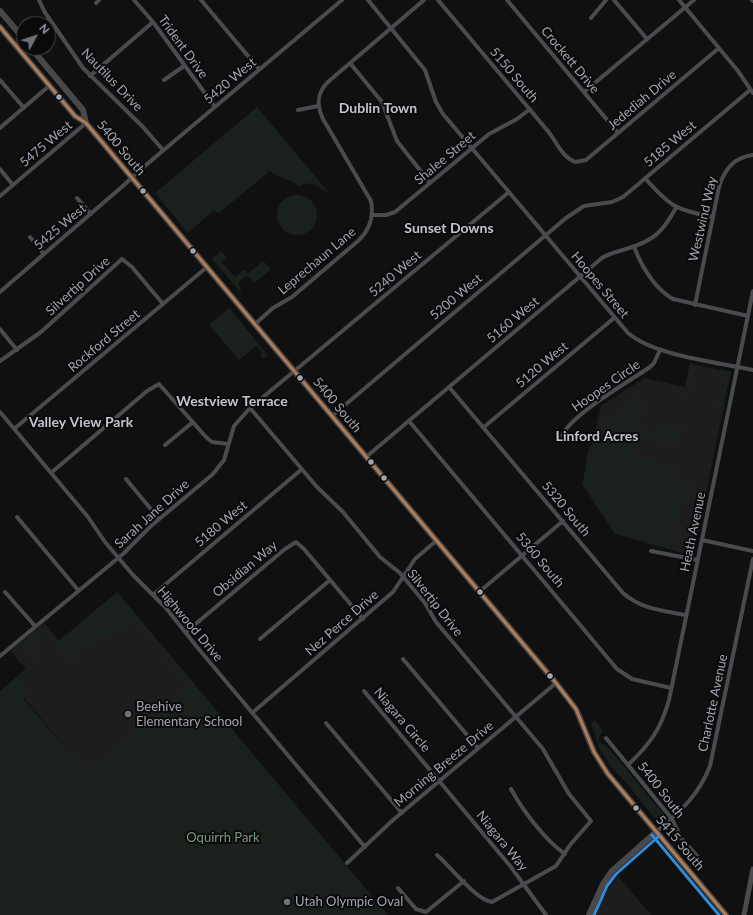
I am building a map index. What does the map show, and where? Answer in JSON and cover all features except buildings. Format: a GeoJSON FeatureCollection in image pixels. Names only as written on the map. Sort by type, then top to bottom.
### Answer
{"type":"FeatureCollection","features":[{"type":"Feature","properties":{"kind":"main road"},"geometry":{"type":"LineString","coordinates":[[0,11],[16,30]]}},
{"type":"Feature","properties":{"kind":"main road","name":"5400 South"},"geometry":{"type":"LineString","coordinates":[[0,27],[75,116],[86,123],[556,683]]}},
{"type":"Feature","properties":{"kind":"main road","name":"5400 South"},"geometry":{"type":"LineString","coordinates":[[38,56],[83,110],[86,123]]}},
{"type":"Feature","properties":{"kind":"main road","name":"5415 South"},"geometry":{"type":"LineString","coordinates":[[556,683],[576,709],[601,765],[726,915]]}},
{"type":"Feature","properties":{"kind":"main road"},"geometry":{"type":"LineString","coordinates":[[589,915],[603,884],[612,872],[656,832]]}},
{"type":"Feature","properties":{"kind":"street","name":"Nautilus Drive"},"geometry":{"type":"LineString","coordinates":[[40,0],[44,11],[69,49],[90,76],[143,127],[163,150]]}},
{"type":"Feature","properties":{"kind":"street","name":"Trident Drive"},"geometry":{"type":"LineString","coordinates":[[134,0],[153,22],[215,107]]}},
{"type":"Feature","properties":{"kind":"street"},"geometry":{"type":"LineString","coordinates":[[201,0],[260,69]]}},
{"type":"Feature","properties":{"kind":"street","name":"5420 West"},"geometry":{"type":"LineString","coordinates":[[132,178],[163,150],[342,0]]}},
{"type":"Feature","properties":{"kind":"street","name":"Hoopes Street"},"geometry":{"type":"LineString","coordinates":[[368,0],[420,63],[429,78],[439,108],[614,318],[633,338],[648,347],[753,370]]}},
{"type":"Feature","properties":{"kind":"street"},"geometry":{"type":"LineString","coordinates":[[373,215],[371,202],[367,193],[323,119],[318,106],[318,96],[324,86],[424,0]]}},
{"type":"Feature","properties":{"kind":"street","name":"5150 South"},"geometry":{"type":"LineString","coordinates":[[438,0],[530,109],[552,136],[566,157],[575,162]]}},
{"type":"Feature","properties":{"kind":"street","name":"Crockett Drive"},"geometry":{"type":"LineString","coordinates":[[507,0],[618,133]]}},
{"type":"Feature","properties":{"kind":"street"},"geometry":{"type":"LineString","coordinates":[[591,18],[606,0]]}},
{"type":"Feature","properties":{"kind":"street"},"geometry":{"type":"LineString","coordinates":[[614,0],[647,39]]}},
{"type":"Feature","properties":{"kind":"street"},"geometry":{"type":"LineString","coordinates":[[679,0],[738,71],[751,92]]}},
{"type":"Feature","properties":{"kind":"street"},"geometry":{"type":"LineString","coordinates":[[584,92],[694,0]]}},
{"type":"Feature","properties":{"kind":"street"},"geometry":{"type":"LineString","coordinates":[[90,76],[153,22]]}},
{"type":"Feature","properties":{"kind":"street","name":"Jedediah Drive"},"geometry":{"type":"LineString","coordinates":[[575,162],[586,160],[719,48]]}},
{"type":"Feature","properties":{"kind":"street"},"geometry":{"type":"LineString","coordinates":[[350,63],[382,102],[397,141],[430,183]]}},
{"type":"Feature","properties":{"kind":"street"},"geometry":{"type":"LineString","coordinates":[[164,80],[184,66]]}},
{"type":"Feature","properties":{"kind":"street"},"geometry":{"type":"LineString","coordinates":[[0,80],[24,108]]}},
{"type":"Feature","properties":{"kind":"street"},"geometry":{"type":"LineString","coordinates":[[0,128],[49,86]]}},
{"type":"Feature","properties":{"kind":"street","name":"5185 West"},"geometry":{"type":"LineString","coordinates":[[599,204],[618,200],[751,92]]}},
{"type":"Feature","properties":{"kind":"street"},"geometry":{"type":"LineString","coordinates":[[298,110],[318,106]]}},
{"type":"Feature","properties":{"kind":"street","name":"Shalee Street"},"geometry":{"type":"LineString","coordinates":[[373,215],[386,215],[395,212],[489,134],[517,119],[530,109]]}},
{"type":"Feature","properties":{"kind":"street","name":"5475 West"},"geometry":{"type":"LineString","coordinates":[[0,196],[86,123]]}},
{"type":"Feature","properties":{"kind":"street","name":"Westwind Way"},"geometry":{"type":"LineString","coordinates":[[695,305],[713,217],[724,173],[738,159],[753,155]]}},
{"type":"Feature","properties":{"kind":"street"},"geometry":{"type":"LineString","coordinates":[[0,169],[13,185]]}},
{"type":"Feature","properties":{"kind":"street","name":"5425 West"},"geometry":{"type":"LineString","coordinates":[[0,292],[132,178]]}},
{"type":"Feature","properties":{"kind":"street"},"geometry":{"type":"LineString","coordinates":[[645,178],[663,198],[676,208],[713,217]]}},
{"type":"Feature","properties":{"kind":"street","name":"5240 West"},"geometry":{"type":"LineString","coordinates":[[294,371],[509,192]]}},
{"type":"Feature","properties":{"kind":"street"},"geometry":{"type":"LineString","coordinates":[[77,198],[91,214]]}},
{"type":"Feature","properties":{"kind":"street","name":"5200 West"},"geometry":{"type":"LineString","coordinates":[[332,416],[545,235],[579,209],[599,204]]}},
{"type":"Feature","properties":{"kind":"street","name":"5160 West"},"geometry":{"type":"LineString","coordinates":[[366,457],[606,255],[634,247],[657,236],[676,208]]}},
{"type":"Feature","properties":{"kind":"street","name":"Leprechaun Lane"},"geometry":{"type":"LineString","coordinates":[[254,324],[273,308],[292,297],[358,241],[366,232],[373,215]]}},
{"type":"Feature","properties":{"kind":"street"},"geometry":{"type":"LineString","coordinates":[[30,238],[44,254]]}},
{"type":"Feature","properties":{"kind":"street"},"geometry":{"type":"LineString","coordinates":[[634,247],[646,272],[665,293],[673,299],[748,316]]}},
{"type":"Feature","properties":{"kind":"street","name":"Silvertip Drive"},"geometry":{"type":"LineString","coordinates":[[17,350],[50,325],[122,259],[132,267],[163,304]]}},
{"type":"Feature","properties":{"kind":"street","name":"Rockford Street"},"geometry":{"type":"LineString","coordinates":[[14,430],[207,267]]}},
{"type":"Feature","properties":{"kind":"street","name":"Heath Avenue"},"geometry":{"type":"LineString","coordinates":[[628,765],[655,736],[666,710],[753,291]]}},
{"type":"Feature","properties":{"kind":"street","name":"5120 West"},"geometry":{"type":"LineString","coordinates":[[484,427],[614,318]]}},
{"type":"Feature","properties":{"kind":"street"},"geometry":{"type":"LineString","coordinates":[[0,329],[17,350],[0,361]]}},
{"type":"Feature","properties":{"kind":"street","name":"Hoopes Circle"},"geometry":{"type":"LineString","coordinates":[[562,436],[568,426],[590,407],[650,367],[654,363],[660,350]]}},
{"type":"Feature","properties":{"kind":"street","name":"Sarah Jane Drive"},"geometry":{"type":"LineString","coordinates":[[0,656],[78,590],[119,558],[220,467],[227,453],[228,444],[234,426],[250,408],[294,371]]}},
{"type":"Feature","properties":{"kind":"street"},"geometry":{"type":"LineString","coordinates":[[51,473],[148,391],[159,384],[212,442],[228,444]]}},
{"type":"Feature","properties":{"kind":"street","name":"5320 South"},"geometry":{"type":"LineString","coordinates":[[449,387],[629,598],[648,608],[686,616]]}},
{"type":"Feature","properties":{"kind":"street","name":"Silvertip Drive"},"geometry":{"type":"LineString","coordinates":[[250,408],[302,469],[343,512],[380,557],[404,578],[425,603],[436,622],[543,749],[569,794],[591,821],[565,854]]}},
{"type":"Feature","properties":{"kind":"street","name":"Highwood Drive"},"geometry":{"type":"LineString","coordinates":[[0,412],[88,517],[133,575],[154,594],[365,847]]}},
{"type":"Feature","properties":{"kind":"street","name":"5360 South"},"geometry":{"type":"LineString","coordinates":[[409,421],[617,669],[632,678],[671,688]]}},
{"type":"Feature","properties":{"kind":"street"},"geometry":{"type":"LineString","coordinates":[[165,445],[193,422]]}},
{"type":"Feature","properties":{"kind":"street","name":"5180 West"},"geometry":{"type":"LineString","coordinates":[[154,594],[302,469]]}},
{"type":"Feature","properties":{"kind":"street"},"geometry":{"type":"LineString","coordinates":[[126,479],[160,520]]}},
{"type":"Feature","properties":{"kind":"street"},"geometry":{"type":"LineString","coordinates":[[17,518],[78,590]]}},
{"type":"Feature","properties":{"kind":"street"},"geometry":{"type":"LineString","coordinates":[[479,592],[563,521]]}},
{"type":"Feature","properties":{"kind":"street"},"geometry":{"type":"LineString","coordinates":[[702,540],[753,551]]}},
{"type":"Feature","properties":{"kind":"street","name":"Nez Perce Drive"},"geometry":{"type":"LineString","coordinates":[[252,713],[393,592],[404,578],[415,559],[436,541]]}},
{"type":"Feature","properties":{"kind":"street","name":"Obsidian Way"},"geometry":{"type":"LineString","coordinates":[[186,632],[285,549],[296,542],[304,549],[363,619]]}},
{"type":"Feature","properties":{"kind":"street"},"geometry":{"type":"LineString","coordinates":[[651,550],[697,560]]}},
{"type":"Feature","properties":{"kind":"street","name":"Charlotte Avenue"},"geometry":{"type":"LineString","coordinates":[[656,832],[672,819],[696,794],[710,766],[753,559]]}},
{"type":"Feature","properties":{"kind":"street"},"geometry":{"type":"LineString","coordinates":[[260,639],[330,580]]}},
{"type":"Feature","properties":{"kind":"street"},"geometry":{"type":"LineString","coordinates":[[4,592],[36,626]]}},
{"type":"Feature","properties":{"kind":"street"},"geometry":{"type":"LineString","coordinates":[[402,659],[478,748]]}},
{"type":"Feature","properties":{"kind":"street","name":"Morning Breeze Drive"},"geometry":{"type":"LineString","coordinates":[[347,863],[402,813],[556,683]]}},
{"type":"Feature","properties":{"kind":"street","name":"Niagara Circle"},"geometry":{"type":"LineString","coordinates":[[364,691],[440,781]]}},
{"type":"Feature","properties":{"kind":"street"},"geometry":{"type":"LineString","coordinates":[[326,723],[402,813]]}},
{"type":"Feature","properties":{"kind":"street","name":"5400 South"},"geometry":{"type":"LineString","coordinates":[[606,738],[672,819],[681,838],[698,857]]}},
{"type":"Feature","properties":{"kind":"street","name":"Niagara Way"},"geometry":{"type":"LineString","coordinates":[[440,781],[524,883],[546,915]]}},
{"type":"Feature","properties":{"kind":"street"},"geometry":{"type":"LineString","coordinates":[[437,855],[477,895],[492,902],[551,869],[565,854],[554,845],[524,810],[511,789]]}},
{"type":"Feature","properties":{"kind":"street"},"geometry":{"type":"LineString","coordinates":[[744,915],[753,872]]}},
{"type":"Feature","properties":{"kind":"street"},"geometry":{"type":"LineString","coordinates":[[398,888],[416,909],[426,912],[464,882]]}},
{"type":"Feature","properties":{"kind":"shaded area"},"geometry":{"type":"Polygon","coordinates":[[[691,364],[731,372],[693,556],[615,534],[582,484],[601,406],[644,378],[685,387],[691,364]]]}},
{"type":"Feature","properties":{"kind":"shaded area","name":"Beehive Elementary School"},"geometry":{"type":"Polygon","coordinates":[[[117,592],[233,730],[126,820],[11,682],[26,669],[10,651],[44,623],[59,641],[117,592]]]}},
{"type":"Feature","properties":{"kind":"shaded area"},"geometry":{"type":"Polygon","coordinates":[[[618,876],[651,915],[596,915],[602,898],[618,876]]]}},
{"type":"Feature","properties":{"kind":"green space"},"geometry":{"type":"Polygon","coordinates":[[[257,107],[331,195],[315,185],[307,183],[299,187],[292,182],[276,176],[270,171],[219,213],[214,210],[188,233],[155,193],[257,107]]]}},
{"type":"Feature","properties":{"kind":"green space"},"geometry":{"type":"Polygon","coordinates":[[[301,195],[308,198],[314,204],[317,215],[316,223],[308,232],[301,235],[293,235],[286,232],[278,223],[277,211],[280,204],[289,196],[301,195]]]}},
{"type":"Feature","properties":{"kind":"green space"},"geometry":{"type":"Polygon","coordinates":[[[221,251],[227,257],[222,262],[235,277],[244,270],[248,273],[263,261],[271,269],[254,283],[249,276],[244,277],[238,283],[242,294],[212,259],[221,251]]]}},
{"type":"Feature","properties":{"kind":"green space"},"geometry":{"type":"Polygon","coordinates":[[[229,308],[268,355],[263,359],[261,355],[263,353],[256,346],[239,360],[209,325],[229,308]]]}},
{"type":"Feature","properties":{"kind":"green space"},"geometry":{"type":"Polygon","coordinates":[[[690,363],[695,365],[688,397],[687,392],[684,391],[690,363]]]}},
{"type":"Feature","properties":{"kind":"green space"},"geometry":{"type":"Polygon","coordinates":[[[721,369],[730,372],[723,409],[718,408],[725,375],[720,374],[721,369]]]}},
{"type":"Feature","properties":{"kind":"green space"},"geometry":{"type":"Polygon","coordinates":[[[637,397],[645,402],[633,455],[637,458],[678,468],[672,496],[681,498],[671,549],[617,533],[583,485],[588,451],[590,446],[598,441],[599,429],[614,416],[619,418],[623,409],[637,397]]]}},
{"type":"Feature","properties":{"kind":"green space"},"geometry":{"type":"Polygon","coordinates":[[[660,424],[682,429],[679,445],[640,437],[642,429],[644,431],[655,433],[662,432],[660,424]]]}},
{"type":"Feature","properties":{"kind":"green space"},"geometry":{"type":"Polygon","coordinates":[[[676,479],[693,483],[689,499],[673,495],[676,479]]]}},
{"type":"Feature","properties":{"kind":"green space","name":"Oquirrh Park"},"geometry":{"type":"Polygon","coordinates":[[[117,592],[388,915],[0,915],[0,691],[26,669],[21,686],[26,696],[24,699],[67,750],[70,748],[90,771],[190,686],[132,616],[107,637],[82,635],[63,651],[44,629],[45,624],[59,641],[117,592]]]}},
{"type":"Feature","properties":{"kind":"green space"},"geometry":{"type":"Polygon","coordinates":[[[36,632],[42,639],[33,647],[33,654],[37,659],[36,660],[27,652],[26,641],[36,632]]]}},
{"type":"Feature","properties":{"kind":"green space"},"geometry":{"type":"Polygon","coordinates":[[[83,637],[95,638],[83,648],[81,644],[75,649],[78,652],[73,657],[78,663],[75,665],[64,653],[83,637]]]}},
{"type":"Feature","properties":{"kind":"green space"},"geometry":{"type":"Polygon","coordinates":[[[595,720],[603,731],[599,736],[599,742],[608,747],[664,815],[660,821],[656,820],[623,779],[611,767],[599,747],[591,724],[595,720]]]}},
{"type":"Feature","properties":{"kind":"transit line"},"geometry":{"type":"LineString","coordinates":[[0,27],[75,116],[86,123],[556,683],[576,709],[594,752],[608,774],[726,915]]}},
{"type":"Feature","properties":{"kind":"transit line"},"geometry":{"type":"LineString","coordinates":[[652,835],[719,915]]}},
{"type":"Feature","properties":{"kind":"transit line"},"geometry":{"type":"LineString","coordinates":[[594,915],[607,886],[616,874],[659,836]]}},
{"type":"Feature","properties":{"kind":"place","name":"Beehive Elementary School"},"geometry":{"type":"Point","coordinates":[128,714]}},
{"type":"Feature","properties":{"kind":"place","name":"Utah Olympic Oval"},"geometry":{"type":"Point","coordinates":[287,902]}},
{"type":"Feature","properties":{"kind":"district","name":"Dublin Town"},"geometry":{"type":"Point","coordinates":[378,108]}},
{"type":"Feature","properties":{"kind":"district","name":"Sunset Downs"},"geometry":{"type":"Point","coordinates":[449,228]}},
{"type":"Feature","properties":{"kind":"district","name":"Westview Terrace"},"geometry":{"type":"Point","coordinates":[232,401]}},
{"type":"Feature","properties":{"kind":"district","name":"Valley View Park"},"geometry":{"type":"Point","coordinates":[81,422]}},
{"type":"Feature","properties":{"kind":"district","name":"Linford Acres"},"geometry":{"type":"Point","coordinates":[597,436]}}]}
